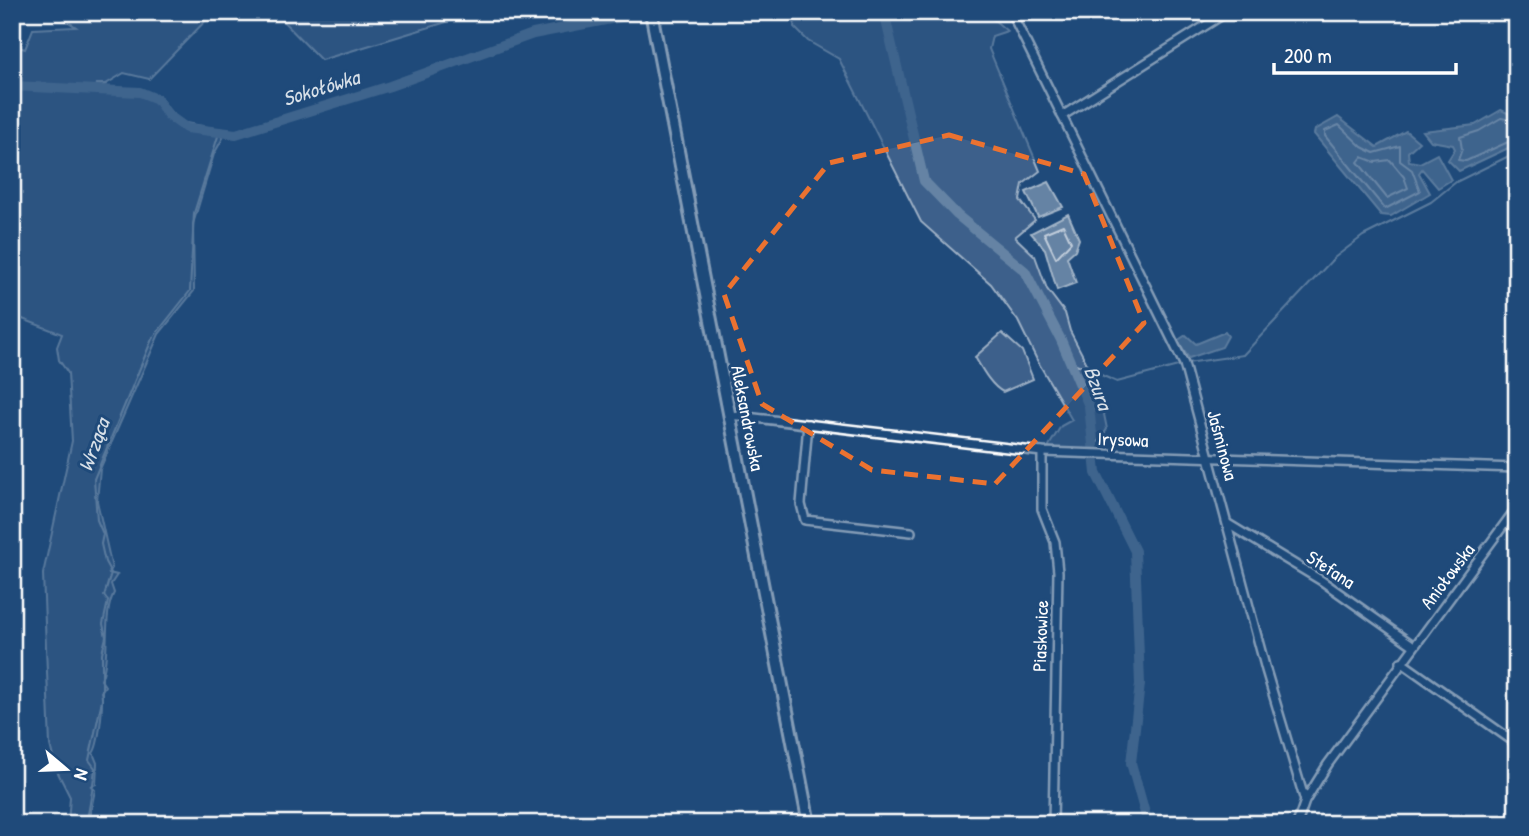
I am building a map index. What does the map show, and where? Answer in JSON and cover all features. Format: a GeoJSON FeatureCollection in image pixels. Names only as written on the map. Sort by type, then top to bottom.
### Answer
{"type":"FeatureCollection","features":[{"type":"Feature","properties":{"kind":"main road","name":"Aleksandrowska"},"geometry":{"type":"LineString","coordinates":[[652,16],[809,824]]}},
{"type":"Feature","properties":{"kind":"street","name":"Jaśminowa"},"geometry":{"type":"LineString","coordinates":[[1011,12],[1184,364],[1305,801]]}},
{"type":"Feature","properties":{"kind":"street"},"geometry":{"type":"LineString","coordinates":[[1062,116],[1227,12]]}},
{"type":"Feature","properties":{"kind":"street","name":"Irysowa"},"geometry":{"type":"LineString","coordinates":[[730,415],[1042,452],[1517,468]]}},
{"type":"Feature","properties":{"kind":"street"},"geometry":{"type":"LineString","coordinates":[[808,424],[801,504],[805,520],[911,532]]}},
{"type":"Feature","properties":{"kind":"street","name":"Piaskowice"},"geometry":{"type":"LineString","coordinates":[[1042,452],[1042,509],[1055,542],[1058,572],[1054,824]]}},
{"type":"Feature","properties":{"kind":"street","name":"Aniołowska"},"geometry":{"type":"LineString","coordinates":[[1297,824],[1305,801],[1401,662],[1517,507]]}},
{"type":"Feature","properties":{"kind":"street","name":"Stefana"},"geometry":{"type":"LineString","coordinates":[[1228,523],[1322,581],[1414,646]]}},
{"type":"Feature","properties":{"kind":"street"},"geometry":{"type":"LineString","coordinates":[[1401,662],[1517,744]]}},
{"type":"Feature","properties":{"kind":"highlighted area"},"geometry":{"type":"Polygon","coordinates":[[[949,135],[1084,174],[1144,323],[995,484],[872,470],[762,404],[724,294],[829,163],[949,135]]]}},
{"type":"Feature","properties":{"kind":"shaded area"},"geometry":{"type":"Polygon","coordinates":[[[54,12],[214,12],[149,79],[124,73],[106,84],[96,84],[161,101],[180,122],[219,129],[223,138],[214,154],[193,224],[194,291],[159,334],[100,469],[97,501],[112,568],[109,573],[117,575],[111,584],[114,593],[108,612],[106,659],[101,680],[105,686],[101,692],[100,724],[93,753],[97,763],[96,784],[91,786],[95,790],[88,824],[68,824],[70,797],[56,769],[50,745],[43,574],[72,441],[68,373],[59,360],[57,347],[62,334],[12,315],[12,45],[25,49],[33,29],[76,27],[54,12]]]}},
{"type":"Feature","properties":{"kind":"shaded area"},"geometry":{"type":"Polygon","coordinates":[[[274,12],[473,12],[473,14],[321,60],[274,12]]]}},
{"type":"Feature","properties":{"kind":"shaded area"},"geometry":{"type":"Polygon","coordinates":[[[796,12],[985,12],[1007,31],[992,36],[989,49],[1040,171],[1023,184],[1020,200],[1035,220],[1015,237],[1035,256],[1047,289],[1065,313],[1070,331],[1098,385],[1107,429],[1095,445],[1082,451],[1047,449],[1061,426],[1072,420],[1018,321],[991,284],[921,222],[839,59],[808,41],[794,27],[796,12]]]}},
{"type":"Feature","properties":{"kind":"shaded area"},"geometry":{"type":"Polygon","coordinates":[[[1002,333],[1022,351],[1033,379],[1003,392],[991,381],[975,357],[1002,333]]]}},
{"type":"Feature","properties":{"kind":"water"},"geometry":{"type":"Polygon","coordinates":[[[1501,110],[1512,115],[1517,111],[1517,144],[1459,171],[1448,160],[1455,149],[1453,145],[1431,141],[1423,131],[1475,125],[1501,110]]]}},
{"type":"Feature","properties":{"kind":"water"},"geometry":{"type":"Polygon","coordinates":[[[1338,117],[1377,147],[1406,131],[1419,142],[1408,152],[1409,161],[1420,163],[1437,154],[1451,180],[1438,188],[1422,169],[1419,173],[1430,193],[1391,216],[1381,215],[1314,134],[1315,130],[1338,117]]]}},
{"type":"Feature","properties":{"kind":"water"},"geometry":{"type":"Polygon","coordinates":[[[1049,182],[1063,207],[1038,217],[1026,192],[1049,182]]]}},
{"type":"Feature","properties":{"kind":"water"},"geometry":{"type":"Polygon","coordinates":[[[1068,214],[1079,239],[1075,250],[1067,257],[1076,283],[1057,290],[1045,249],[1031,233],[1068,214]]]}},
{"type":"Feature","properties":{"kind":"water"},"geometry":{"type":"Polygon","coordinates":[[[1225,332],[1228,336],[1222,347],[1189,358],[1177,341],[1186,335],[1196,344],[1225,332]]]}},
{"type":"Feature","properties":{"kind":"waterway","name":"Sokołówka"},"geometry":{"type":"LineString","coordinates":[[12,86],[140,92],[157,99],[168,115],[186,128],[236,134],[390,86],[533,34],[647,12]]}},
{"type":"Feature","properties":{"kind":"waterway","name":"Bzura"},"geometry":{"type":"LineString","coordinates":[[884,12],[924,181],[957,215],[1025,271],[1061,340],[1089,406],[1096,473],[1135,551],[1140,684],[1131,763],[1148,824]]}},
{"type":"Feature","properties":{"kind":"waterway","name":"Wrząca"},"geometry":{"type":"LineString","coordinates":[[86,824],[95,768],[89,760],[102,700],[102,653],[106,637],[103,624],[108,601],[104,596],[111,573],[101,544],[103,534],[97,520],[94,479],[152,339],[190,291],[194,213],[219,133]]}},
{"type":"Feature","properties":{"kind":"waterway"},"geometry":{"type":"LineString","coordinates":[[1187,363],[1243,355],[1334,258],[1363,236],[1431,202],[1456,182],[1517,152]]}},
{"type":"Feature","properties":{"kind":"waterway"},"geometry":{"type":"LineString","coordinates":[[1067,360],[1117,382],[1182,365]]}}]}
